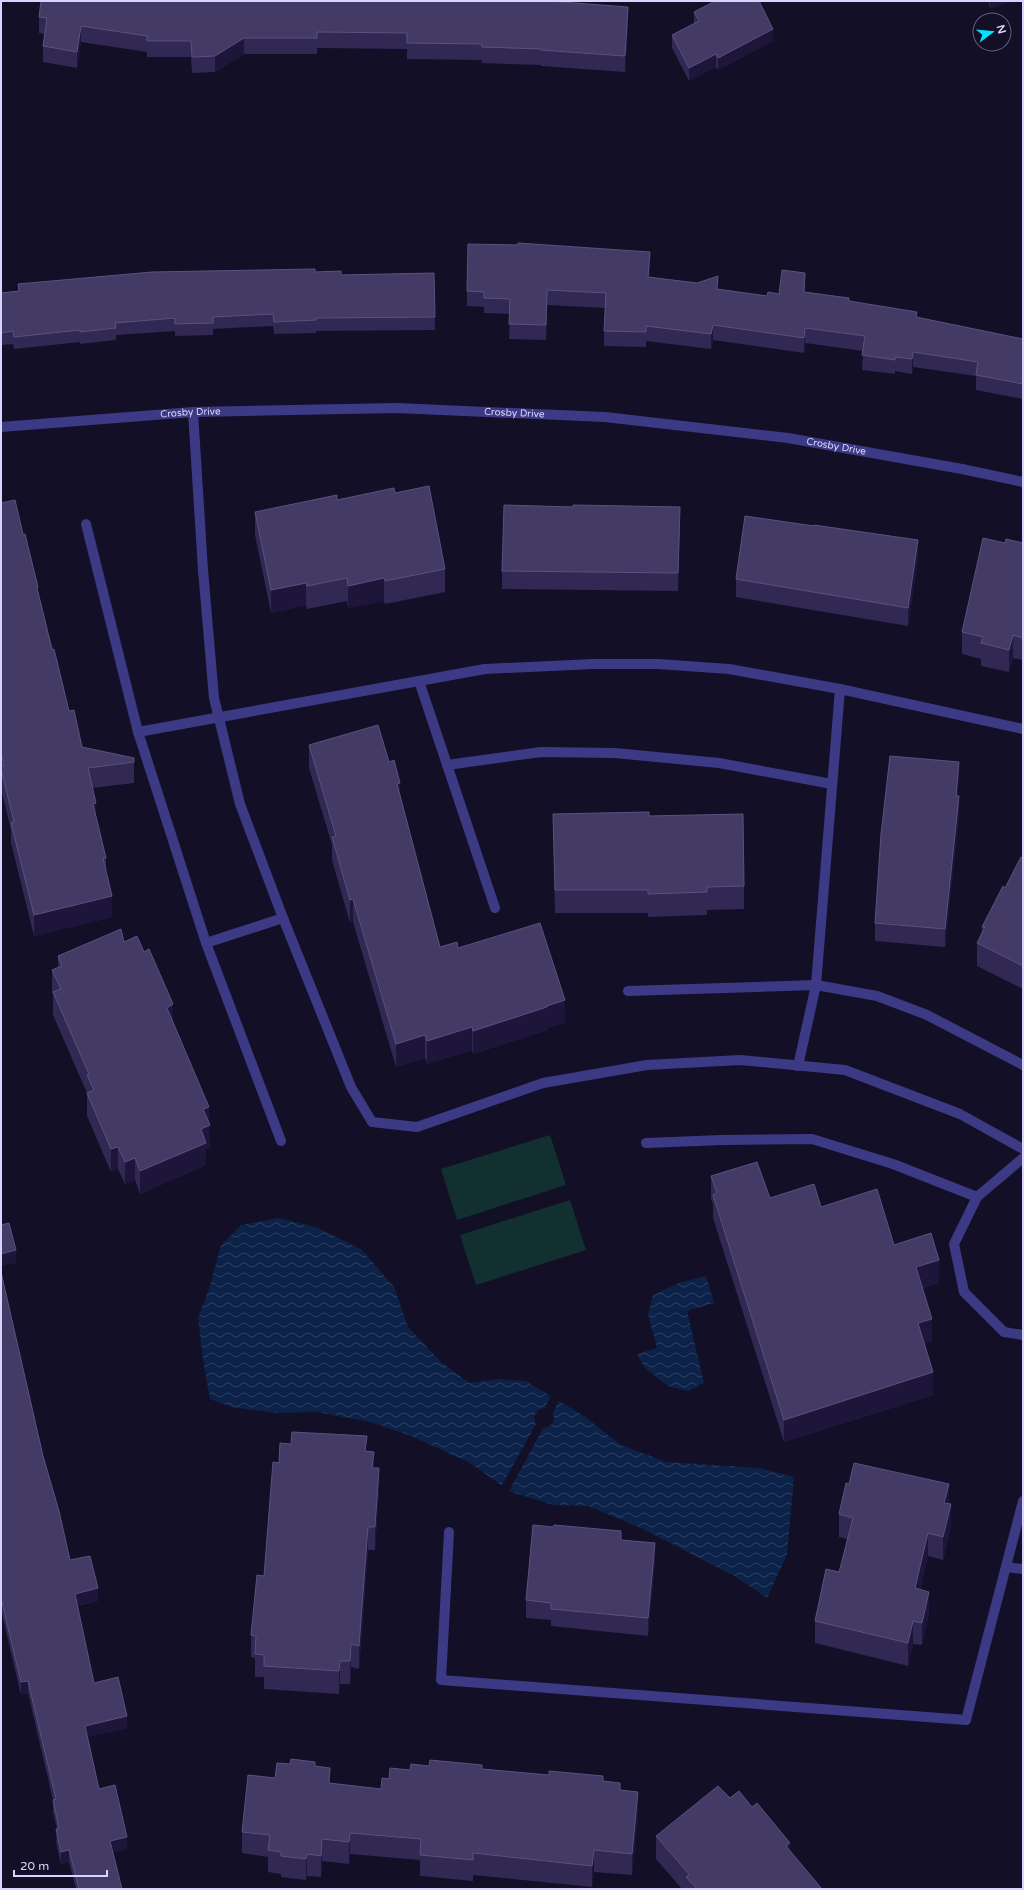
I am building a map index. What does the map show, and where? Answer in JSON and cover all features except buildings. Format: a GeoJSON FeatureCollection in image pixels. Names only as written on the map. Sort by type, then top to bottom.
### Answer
{"type":"FeatureCollection","features":[{"type":"Feature","properties":{"kind":"street","name":"Crosby Drive"},"geometry":{"type":"LineString","coordinates":[[1,427],[193,412],[396,408],[605,417],[788,438],[962,469],[1023,482]]}},
{"type":"Feature","properties":{"kind":"street"},"geometry":{"type":"LineString","coordinates":[[193,412],[203,577],[214,698],[240,804],[282,918],[351,1087],[372,1122],[417,1127],[543,1083],[647,1065],[740,1060],[845,1070],[960,1114],[1023,1149]]}},
{"type":"Feature","properties":{"kind":"street"},"geometry":{"type":"LineString","coordinates":[[86,524],[138,732],[206,943],[281,1141]]}},
{"type":"Feature","properties":{"kind":"street"},"geometry":{"type":"LineString","coordinates":[[138,732],[218,716],[485,669],[593,664],[658,664],[729,669],[840,689],[1023,729]]}},
{"type":"Feature","properties":{"kind":"street"},"geometry":{"type":"LineString","coordinates":[[419,681],[495,908]]}},
{"type":"Feature","properties":{"kind":"street"},"geometry":{"type":"LineString","coordinates":[[798,1066],[816,985],[840,689]]}},
{"type":"Feature","properties":{"kind":"street"},"geometry":{"type":"LineString","coordinates":[[447,765],[542,752],[614,753],[719,763],[832,784]]}},
{"type":"Feature","properties":{"kind":"street"},"geometry":{"type":"LineString","coordinates":[[206,943],[282,918]]}},
{"type":"Feature","properties":{"kind":"street"},"geometry":{"type":"LineString","coordinates":[[628,991],[816,985],[878,996],[927,1015],[1023,1065]]}},
{"type":"Feature","properties":{"kind":"street"},"geometry":{"type":"LineString","coordinates":[[646,1143],[812,1139],[893,1164],[977,1197]]}},
{"type":"Feature","properties":{"kind":"street"},"geometry":{"type":"LineString","coordinates":[[1023,1158],[977,1197],[954,1244],[964,1292],[1004,1332],[1023,1335]]}},
{"type":"Feature","properties":{"kind":"street"},"geometry":{"type":"LineString","coordinates":[[449,1532],[441,1680],[966,1720],[1023,1501]]}},
{"type":"Feature","properties":{"kind":"street"},"geometry":{"type":"LineString","coordinates":[[1006,1567],[1023,1569]]}},
{"type":"Feature","properties":{"kind":"green space"},"geometry":{"type":"Polygon","coordinates":[[[550,1135],[566,1185],[457,1220],[441,1169],[550,1135]]]}},
{"type":"Feature","properties":{"kind":"green space"},"geometry":{"type":"Polygon","coordinates":[[[570,1200],[586,1250],[476,1285],[460,1235],[570,1200]]]}},
{"type":"Feature","properties":{"kind":"water"},"geometry":{"type":"Polygon","coordinates":[[[279,1218],[318,1228],[361,1249],[394,1287],[408,1327],[441,1362],[469,1383],[497,1379],[526,1381],[584,1416],[621,1445],[666,1462],[759,1468],[794,1477],[787,1555],[767,1598],[736,1577],[641,1528],[588,1506],[554,1505],[511,1492],[470,1463],[411,1436],[371,1422],[316,1412],[276,1413],[231,1407],[210,1399],[203,1360],[198,1318],[209,1289],[221,1245],[241,1225],[279,1218]]]}},
{"type":"Feature","properties":{"kind":"water"},"geometry":{"type":"Polygon","coordinates":[[[706,1276],[714,1303],[687,1311],[704,1383],[688,1391],[668,1386],[644,1367],[637,1354],[657,1348],[648,1314],[653,1295],[679,1283],[706,1276]]]}},
{"type":"Feature","properties":{"kind":"pier"},"geometry":{"type":"Polygon","coordinates":[[[552,1393],[560,1398],[553,1413],[554,1419],[551,1425],[543,1428],[508,1493],[501,1487],[536,1424],[534,1417],[538,1410],[545,1408],[552,1393]]]}}]}
